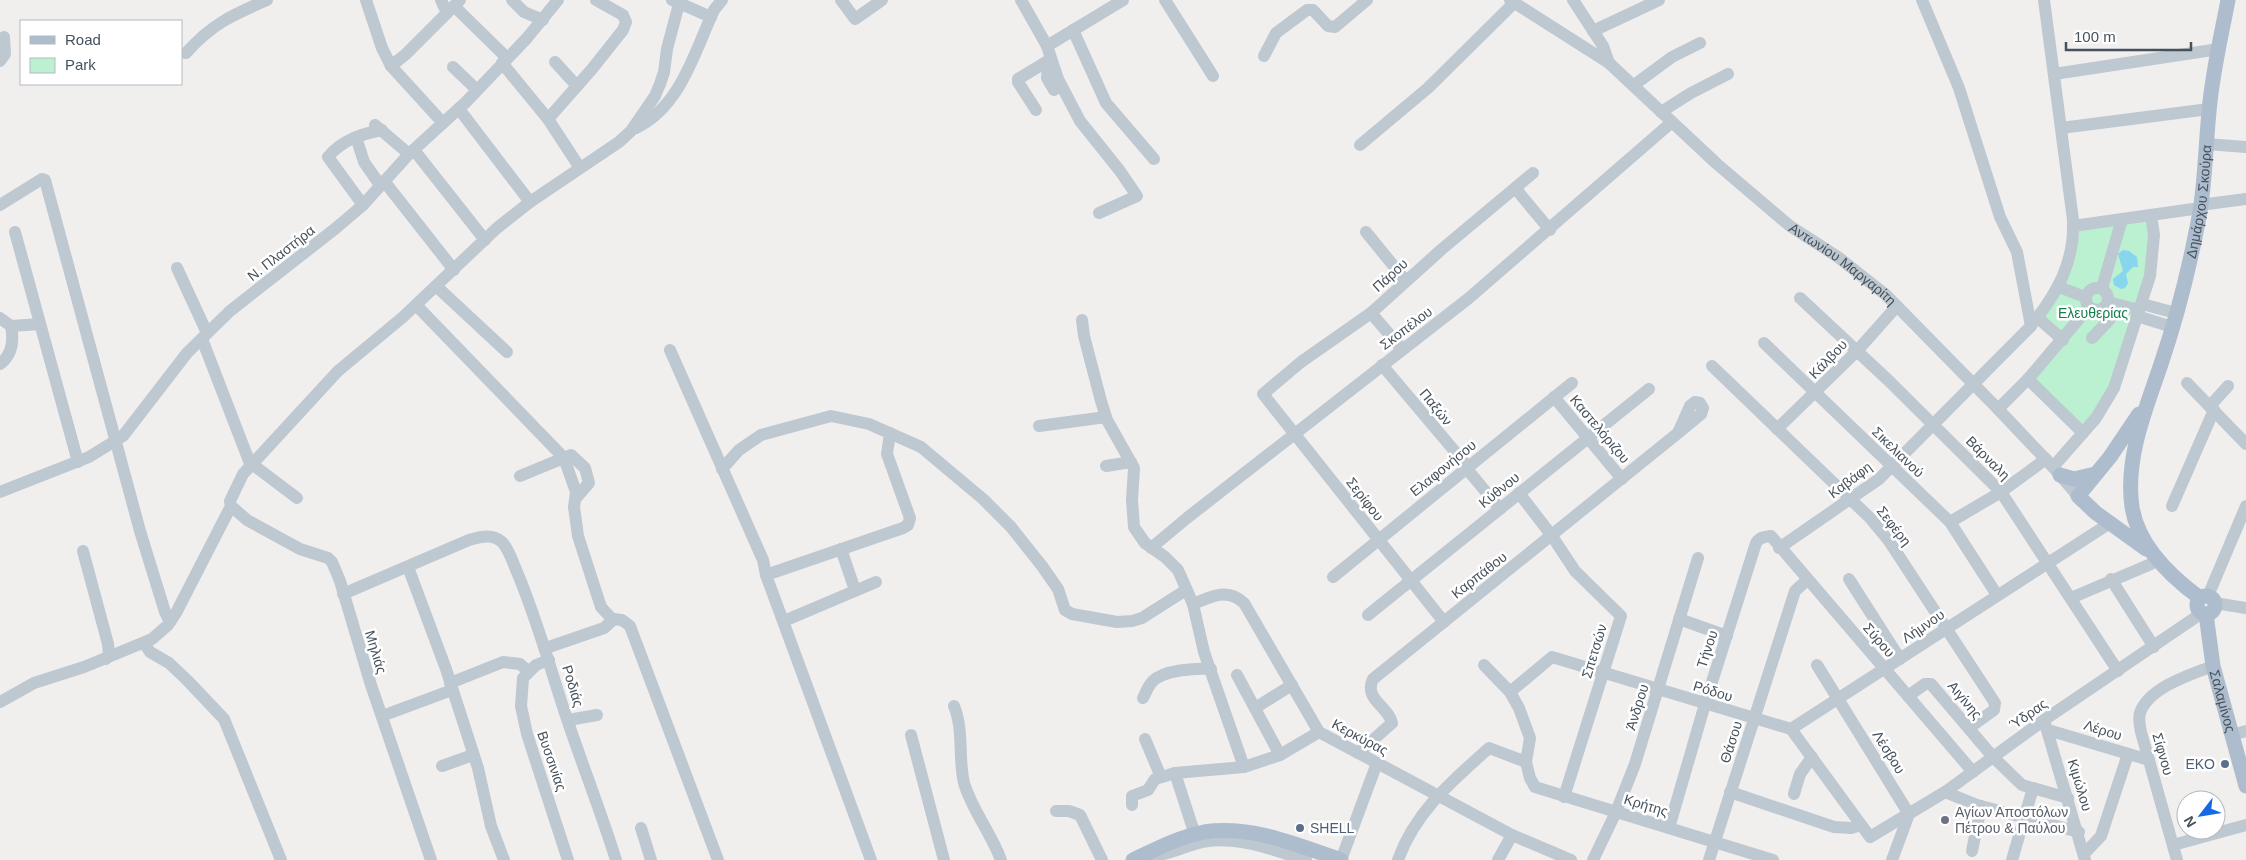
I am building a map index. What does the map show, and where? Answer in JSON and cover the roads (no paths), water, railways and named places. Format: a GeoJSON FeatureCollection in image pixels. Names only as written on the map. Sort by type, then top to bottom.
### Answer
{"type":"FeatureCollection","features":[{"type":"Feature","properties":{"kind":"main road","name":"Δημάρχου Σκούρα"},"geometry":{"type":"LineString","coordinates":[[2149,398],[2174,320],[2197,230],[2209,109],[2228,0]]}},
{"type":"Feature","properties":{"kind":"main road"},"geometry":{"type":"LineString","coordinates":[[2078,496],[2110,457],[2149,398]]}},
{"type":"Feature","properties":{"kind":"main road"},"geometry":{"type":"LineString","coordinates":[[2149,398],[2136,444],[2132,468],[2130,492],[2132,530],[2152,559],[2206,605]]}},
{"type":"Feature","properties":{"kind":"main road"},"geometry":{"type":"LineString","coordinates":[[2110,457],[2123,455],[2128,459],[2132,468]]}},
{"type":"Feature","properties":{"kind":"main road"},"geometry":{"type":"LineString","coordinates":[[2053,467],[2074,479],[2095,474]]}},
{"type":"Feature","properties":{"kind":"main road","name":"Αντωνίου Μαργαρίτη"},"geometry":{"type":"LineString","coordinates":[[2078,496],[2110,524],[2132,530]]}},
{"type":"Feature","properties":{"kind":"main road","name":"Σαλαμίνος"},"geometry":{"type":"LineString","coordinates":[[2206,605],[2213,666],[2246,786]]}},
{"type":"Feature","properties":{"kind":"main road"},"geometry":{"type":"LineString","coordinates":[[1139,857],[1195,834],[1236,830],[1251,832],[1332,859]]}},
{"type":"Feature","properties":{"kind":"street"},"geometry":{"type":"LineString","coordinates":[[186,53],[204,34],[222,20],[267,0]]}},
{"type":"Feature","properties":{"kind":"street"},"geometry":{"type":"LineString","coordinates":[[366,0],[382,48],[391,66],[443,123]]}},
{"type":"Feature","properties":{"kind":"street"},"geometry":{"type":"LineString","coordinates":[[441,0],[454,6],[504,60],[548,119],[580,168]]}},
{"type":"Feature","properties":{"kind":"street"},"geometry":{"type":"LineString","coordinates":[[512,0],[524,12],[543,20]]}},
{"type":"Feature","properties":{"kind":"street","name":"Ν. Πλαστήρα"},"geometry":{"type":"LineString","coordinates":[[1,491],[78,462],[116,442],[142,414],[187,353],[204,336],[230,311],[363,205],[412,152],[477,90],[543,20],[558,0]]}},
{"type":"Feature","properties":{"kind":"street"},"geometry":{"type":"LineString","coordinates":[[548,119],[577,86],[622,30],[626,22],[622,15],[596,0]]}},
{"type":"Feature","properties":{"kind":"street"},"geometry":{"type":"LineString","coordinates":[[0,702],[34,683],[106,659],[144,643],[160,633],[170,622],[230,506],[230,501],[238,483],[252,465],[338,371],[380,339],[497,228],[530,202],[619,142],[631,131],[652,119],[677,90],[711,17],[722,0]]}},
{"type":"Feature","properties":{"kind":"street"},"geometry":{"type":"LineString","coordinates":[[841,0],[855,19],[882,0]]}},
{"type":"Feature","properties":{"kind":"street"},"geometry":{"type":"LineString","coordinates":[[1021,0],[1047,46],[1049,60],[1048,78],[1054,90]]}},
{"type":"Feature","properties":{"kind":"street"},"geometry":{"type":"LineString","coordinates":[[1047,46],[1123,0]]}},
{"type":"Feature","properties":{"kind":"street"},"geometry":{"type":"LineString","coordinates":[[1165,0],[1213,76]]}},
{"type":"Feature","properties":{"kind":"street"},"geometry":{"type":"LineString","coordinates":[[1264,56],[1276,32],[1307,10],[1314,10],[1331,27],[1367,0]]}},
{"type":"Feature","properties":{"kind":"street"},"geometry":{"type":"LineString","coordinates":[[1573,0],[1603,46],[1609,63]]}},
{"type":"Feature","properties":{"kind":"street"},"geometry":{"type":"LineString","coordinates":[[1594,31],[1659,0]]}},
{"type":"Feature","properties":{"kind":"street"},"geometry":{"type":"LineString","coordinates":[[1922,0],[1959,88],[2000,217],[2016,252],[2034,322],[2063,340]]}},
{"type":"Feature","properties":{"kind":"street","name":"Καβάφη"},"geometry":{"type":"LineString","coordinates":[[1779,548],[1879,479],[2034,322],[2059,287],[2070,254],[2073,226],[2044,0]]}},
{"type":"Feature","properties":{"kind":"street"},"geometry":{"type":"LineString","coordinates":[[631,131],[655,96],[660,84],[664,72],[666,49],[677,1],[711,17]]}},
{"type":"Feature","properties":{"kind":"street"},"geometry":{"type":"LineString","coordinates":[[1360,145],[1423,93],[1512,2]]}},
{"type":"Feature","properties":{"kind":"street","name":"Αντωνίου Μαργαρίτη"},"geometry":{"type":"LineString","coordinates":[[1512,2],[1609,63],[1717,164],[1790,226],[1866,278],[1897,306],[1998,409],[2078,496]]}},
{"type":"Feature","properties":{"kind":"street"},"geometry":{"type":"LineString","coordinates":[[391,66],[406,54],[454,6]]}},
{"type":"Feature","properties":{"kind":"street"},"geometry":{"type":"LineString","coordinates":[[1073,30],[1106,103],[1154,159]]}},
{"type":"Feature","properties":{"kind":"street"},"geometry":{"type":"LineString","coordinates":[[0,61],[5,54],[4,37]]}},
{"type":"Feature","properties":{"kind":"street"},"geometry":{"type":"LineString","coordinates":[[1634,85],[1672,57],[1700,44]]}},
{"type":"Feature","properties":{"kind":"street"},"geometry":{"type":"LineString","coordinates":[[2054,74],[2219,49]]}},
{"type":"Feature","properties":{"kind":"street"},"geometry":{"type":"LineString","coordinates":[[1036,110],[1018,82],[1018,79],[1049,60]]}},
{"type":"Feature","properties":{"kind":"street"},"geometry":{"type":"LineString","coordinates":[[1049,60],[1080,121],[1137,196],[1099,213]]}},
{"type":"Feature","properties":{"kind":"street"},"geometry":{"type":"LineString","coordinates":[[555,62],[577,86]]}},
{"type":"Feature","properties":{"kind":"street"},"geometry":{"type":"LineString","coordinates":[[453,67],[477,90]]}},
{"type":"Feature","properties":{"kind":"street"},"geometry":{"type":"LineString","coordinates":[[1661,112],[1691,93],[1728,74]]}},
{"type":"Feature","properties":{"kind":"street"},"geometry":{"type":"LineString","coordinates":[[459,108],[530,202]]}},
{"type":"Feature","properties":{"kind":"street"},"geometry":{"type":"LineString","coordinates":[[2061,128],[2209,109]]}},
{"type":"Feature","properties":{"kind":"street","name":"Σκοπέλου"},"geometry":{"type":"LineString","coordinates":[[1151,548],[1469,298],[1550,230],[1672,122]]}},
{"type":"Feature","properties":{"kind":"street"},"geometry":{"type":"LineString","coordinates":[[363,205],[328,157],[341,144],[378,126],[412,152],[485,240]]}},
{"type":"Feature","properties":{"kind":"street"},"geometry":{"type":"LineString","coordinates":[[356,137],[364,162],[454,270]]}},
{"type":"Feature","properties":{"kind":"street"},"geometry":{"type":"LineString","coordinates":[[2206,144],[2246,147]]}},
{"type":"Feature","properties":{"kind":"street","name":"Πάρου"},"geometry":{"type":"LineString","coordinates":[[1263,394],[1301,362],[1371,312],[1533,173]]}},
{"type":"Feature","properties":{"kind":"street"},"geometry":{"type":"LineString","coordinates":[[0,205],[42,179],[46,180],[143,539],[165,612],[170,622]]}},
{"type":"Feature","properties":{"kind":"street"},"geometry":{"type":"LineString","coordinates":[[1515,188],[1550,230]]}},
{"type":"Feature","properties":{"kind":"street"},"geometry":{"type":"LineString","coordinates":[[2073,226],[2246,199]]}},
{"type":"Feature","properties":{"kind":"street"},"geometry":{"type":"LineString","coordinates":[[1950,522],[2001,492],[2053,467],[2083,433],[2107,401],[2114,388],[2150,276],[2154,235],[2151,215]]}},
{"type":"Feature","properties":{"kind":"street"},"geometry":{"type":"LineString","coordinates":[[2102,288],[2122,219]]}},
{"type":"Feature","properties":{"kind":"street"},"geometry":{"type":"LineString","coordinates":[[16,232],[78,462]]}},
{"type":"Feature","properties":{"kind":"street"},"geometry":{"type":"LineString","coordinates":[[1366,232],[1406,281]]}},
{"type":"Feature","properties":{"kind":"street"},"geometry":{"type":"LineString","coordinates":[[177,268],[252,465],[297,498]]}},
{"type":"Feature","properties":{"kind":"street"},"geometry":{"type":"LineString","coordinates":[[436,286],[507,352]]}},
{"type":"Feature","properties":{"kind":"street"},"geometry":{"type":"LineString","coordinates":[[2059,287],[2087,302],[2096,310],[2106,305],[2139,310],[2174,320]]}},
{"type":"Feature","properties":{"kind":"street"},"geometry":{"type":"LineString","coordinates":[[1998,409],[2045,363],[2063,340],[2087,302],[2091,289],[2102,288]]}},
{"type":"Feature","properties":{"kind":"street"},"geometry":{"type":"LineString","coordinates":[[2092,338],[2110,319],[2106,305],[2107,294],[2102,288]]}},
{"type":"Feature","properties":{"kind":"street","name":"Βάρναλη"},"geometry":{"type":"LineString","coordinates":[[1800,298],[2001,492],[2118,671]]}},
{"type":"Feature","properties":{"kind":"street"},"geometry":{"type":"LineString","coordinates":[[416,305],[564,458],[576,492],[574,518],[580,544],[601,607],[614,619],[627,622],[636,638],[718,860]]}},
{"type":"Feature","properties":{"kind":"street","name":"Κάλβου"},"geometry":{"type":"LineString","coordinates":[[1777,429],[1857,351],[1897,306]]}},
{"type":"Feature","properties":{"kind":"street"},"geometry":{"type":"LineString","coordinates":[[1371,312],[1402,349]]}},
{"type":"Feature","properties":{"kind":"street"},"geometry":{"type":"LineString","coordinates":[[0,318],[11,326],[13,333],[10,352],[0,364]]}},
{"type":"Feature","properties":{"kind":"street"},"geometry":{"type":"LineString","coordinates":[[1082,320],[1086,347],[1106,417],[1131,462],[1134,479],[1132,500],[1134,527],[1138,536],[1178,570],[1193,604],[1210,669],[1244,767]]}},
{"type":"Feature","properties":{"kind":"street"},"geometry":{"type":"LineString","coordinates":[[11,326],[40,324]]}},
{"type":"Feature","properties":{"kind":"street","name":"Σικελιανού"},"geometry":{"type":"LineString","coordinates":[[1764,343],[1950,522],[1997,595]]}},
{"type":"Feature","properties":{"kind":"street"},"geometry":{"type":"LineString","coordinates":[[670,350],[763,560],[766,575],[870,860]]}},
{"type":"Feature","properties":{"kind":"street","name":"Παξών"},"geometry":{"type":"LineString","coordinates":[[1382,365],[1500,509]]}},
{"type":"Feature","properties":{"kind":"street","name":"Σεφέρη"},"geometry":{"type":"LineString","coordinates":[[1712,366],[1873,521],[1889,541],[1996,704],[1994,710],[1969,728]]}},
{"type":"Feature","properties":{"kind":"street"},"geometry":{"type":"LineString","coordinates":[[2028,379],[2083,433]]}},
{"type":"Feature","properties":{"kind":"street","name":"Ελαφονήσου"},"geometry":{"type":"LineString","coordinates":[[1333,577],[1572,383]]}},
{"type":"Feature","properties":{"kind":"street"},"geometry":{"type":"LineString","coordinates":[[2187,383],[2246,444]]}},
{"type":"Feature","properties":{"kind":"street"},"geometry":{"type":"LineString","coordinates":[[2172,506],[2212,408],[2228,386]]}},
{"type":"Feature","properties":{"kind":"street","name":"Κύθνου"},"geometry":{"type":"LineString","coordinates":[[1368,615],[1649,389]]}},
{"type":"Feature","properties":{"kind":"street","name":"Σερίφου"},"geometry":{"type":"LineString","coordinates":[[1263,394],[1444,622]]}},
{"type":"Feature","properties":{"kind":"street","name":"Καστελόριζου"},"geometry":{"type":"LineString","coordinates":[[1554,397],[1622,479]]}},
{"type":"Feature","properties":{"kind":"street"},"geometry":{"type":"LineString","coordinates":[[722,469],[739,450],[761,434],[831,416],[869,424],[921,446],[983,499],[1012,527],[1058,589],[1065,610],[1072,614],[1117,622],[1132,621],[1142,618],[1186,590]]}},
{"type":"Feature","properties":{"kind":"street"},"geometry":{"type":"LineString","coordinates":[[1039,426],[1106,417]]}},
{"type":"Feature","properties":{"kind":"street"},"geometry":{"type":"LineString","coordinates":[[766,575],[903,528],[908,524],[910,518],[887,454],[890,433]]}},
{"type":"Feature","properties":{"kind":"street","name":"Καρπάθου"},"geometry":{"type":"LineString","coordinates":[[1358,752],[1392,723],[1391,718],[1374,698],[1370,685],[1373,679],[1678,433]]}},
{"type":"Feature","properties":{"kind":"street"},"geometry":{"type":"LineString","coordinates":[[520,476],[564,458]]}},
{"type":"Feature","properties":{"kind":"street"},"geometry":{"type":"LineString","coordinates":[[1106,466],[1131,462]]}},
{"type":"Feature","properties":{"kind":"street"},"geometry":{"type":"LineString","coordinates":[[0,478],[1,491]]}},
{"type":"Feature","properties":{"kind":"street"},"geometry":{"type":"LineString","coordinates":[[1519,493],[1552,536]]}},
{"type":"Feature","properties":{"kind":"street","name":"Μηλιάς"},"geometry":{"type":"LineString","coordinates":[[230,506],[247,520],[300,550],[328,558],[337,574],[382,716],[431,860]]}},
{"type":"Feature","properties":{"kind":"street"},"geometry":{"type":"LineString","coordinates":[[2246,506],[2206,605],[2246,608]]}},
{"type":"Feature","properties":{"kind":"street","name":"Λήμνου"},"geometry":{"type":"LineString","coordinates":[[1791,729],[2046,563],[2110,524]]}},
{"type":"Feature","properties":{"kind":"street","name":"Ροδιάς"},"geometry":{"type":"LineString","coordinates":[[408,567],[450,548],[483,536],[495,538],[505,546],[526,593],[548,654],[568,720],[616,860]]}},
{"type":"Feature","properties":{"kind":"street","name":"Σπετσών"},"geometry":{"type":"LineString","coordinates":[[1552,536],[1575,570],[1621,614],[1564,796]]}},
{"type":"Feature","properties":{"kind":"street","name":"Σύρου"},"geometry":{"type":"LineString","coordinates":[[1760,538],[1771,536],[1779,548],[1973,772]]}},
{"type":"Feature","properties":{"kind":"street","name":"Τήνου"},"geometry":{"type":"LineString","coordinates":[[1669,828],[1705,704],[1756,543],[1760,538]]}},
{"type":"Feature","properties":{"kind":"street"},"geometry":{"type":"LineString","coordinates":[[841,549],[855,590]]}},
{"type":"Feature","properties":{"kind":"street"},"geometry":{"type":"LineString","coordinates":[[83,551],[108,644],[109,654],[106,659]]}},
{"type":"Feature","properties":{"kind":"street","name":"Άνδρου"},"geometry":{"type":"LineString","coordinates":[[1596,859],[1635,764],[1698,558]]}},
{"type":"Feature","properties":{"kind":"street"},"geometry":{"type":"LineString","coordinates":[[2071,598],[2152,559]]}},
{"type":"Feature","properties":{"kind":"street"},"geometry":{"type":"LineString","coordinates":[[343,594],[408,567],[451,686],[473,756],[491,826],[504,860]]}},
{"type":"Feature","properties":{"kind":"street"},"geometry":{"type":"LineString","coordinates":[[1849,579],[1900,659]]}},
{"type":"Feature","properties":{"kind":"street"},"geometry":{"type":"LineString","coordinates":[[2111,579],[2154,647]]}},
{"type":"Feature","properties":{"kind":"street","name":"Θάσου"},"geometry":{"type":"LineString","coordinates":[[1709,860],[1795,592],[1807,580]]}},
{"type":"Feature","properties":{"kind":"street"},"geometry":{"type":"LineString","coordinates":[[784,621],[876,582]]}},
{"type":"Feature","properties":{"kind":"street","name":"Κερκύρας"},"geometry":{"type":"LineString","coordinates":[[1193,604],[1221,594],[1232,595],[1240,599],[1248,608],[1319,732],[1512,835],[1570,860]]}},
{"type":"Feature","properties":{"kind":"street","name":"Ύδρας"},"geometry":{"type":"LineString","coordinates":[[1861,825],[1870,837],[1945,792],[1993,757],[2046,725],[2118,671],[2154,647],[2206,605]]}},
{"type":"Feature","properties":{"kind":"street"},"geometry":{"type":"LineString","coordinates":[[382,716],[503,662],[520,664],[528,671],[548,654],[604,628],[614,619]]}},
{"type":"Feature","properties":{"kind":"street"},"geometry":{"type":"LineString","coordinates":[[1679,620],[1727,636]]}},
{"type":"Feature","properties":{"kind":"street"},"geometry":{"type":"LineString","coordinates":[[144,643],[150,652],[169,663],[187,680],[224,719],[281,860]]}},
{"type":"Feature","properties":{"kind":"street","name":"Ρόδου"},"geometry":{"type":"LineString","coordinates":[[1510,692],[1552,657],[1754,720],[1791,729]]}},
{"type":"Feature","properties":{"kind":"street"},"geometry":{"type":"LineString","coordinates":[[1398,860],[1404,842],[1417,821],[1438,795],[1489,748],[1526,762],[1530,738],[1519,708],[1510,692],[1484,665]]}},
{"type":"Feature","properties":{"kind":"street","name":"Λέσβου"},"geometry":{"type":"LineString","coordinates":[[1817,665],[1909,814]]}},
{"type":"Feature","properties":{"kind":"street","name":"Σίφνου"},"geometry":{"type":"LineString","coordinates":[[2177,860],[2141,732],[2140,714],[2143,706],[2164,687],[2182,677],[2213,666]]}},
{"type":"Feature","properties":{"kind":"street"},"geometry":{"type":"LineString","coordinates":[[1143,698],[1150,684],[1157,678],[1185,670],[1210,669]]}},
{"type":"Feature","properties":{"kind":"street","name":"Βυσσινίας"},"geometry":{"type":"LineString","coordinates":[[528,671],[522,678],[520,688],[522,715],[526,734],[568,860]]}},
{"type":"Feature","properties":{"kind":"street"},"geometry":{"type":"LineString","coordinates":[[1237,675],[1280,755]]}},
{"type":"Feature","properties":{"kind":"street","name":"Αιγίνης"},"geometry":{"type":"LineString","coordinates":[[1908,696],[1924,684],[1930,684],[1993,757],[2022,785],[2068,798]]}},
{"type":"Feature","properties":{"kind":"street"},"geometry":{"type":"LineString","coordinates":[[1255,708],[1292,685]]}},
{"type":"Feature","properties":{"kind":"street"},"geometry":{"type":"LineString","coordinates":[[954,706],[958,718],[965,784],[969,797],[1001,860]]}},
{"type":"Feature","properties":{"kind":"street"},"geometry":{"type":"LineString","coordinates":[[568,720],[598,715]]}},
{"type":"Feature","properties":{"kind":"street","name":"Λέρου"},"geometry":{"type":"LineString","coordinates":[[2046,725],[2149,760]]}},
{"type":"Feature","properties":{"kind":"street","name":"Κιμώλου"},"geometry":{"type":"LineString","coordinates":[[2046,725],[2085,857]]}},
{"type":"Feature","properties":{"kind":"street"},"geometry":{"type":"LineString","coordinates":[[1730,792],[1834,828],[1851,828],[1861,825],[1791,729]]}},
{"type":"Feature","properties":{"kind":"street"},"geometry":{"type":"LineString","coordinates":[[2231,736],[2246,731]]}},
{"type":"Feature","properties":{"kind":"street"},"geometry":{"type":"LineString","coordinates":[[1132,805],[1132,796],[1148,790],[1155,779],[1176,773],[1244,767],[1280,755],[1319,732]]}},
{"type":"Feature","properties":{"kind":"street"},"geometry":{"type":"LineString","coordinates":[[911,735],[944,860]]}},
{"type":"Feature","properties":{"kind":"street"},"geometry":{"type":"LineString","coordinates":[[1146,740],[1161,777]]}},
{"type":"Feature","properties":{"kind":"street"},"geometry":{"type":"LineString","coordinates":[[2085,857],[2101,836],[2128,754]]}},
{"type":"Feature","properties":{"kind":"street"},"geometry":{"type":"LineString","coordinates":[[442,766],[473,756]]}},
{"type":"Feature","properties":{"kind":"street"},"geometry":{"type":"LineString","coordinates":[[1794,794],[1800,774],[1812,757]]}},
{"type":"Feature","properties":{"kind":"street","name":"Κρήτης"},"geometry":{"type":"LineString","coordinates":[[1526,762],[1530,778],[1535,787],[1774,860]]}},
{"type":"Feature","properties":{"kind":"street"},"geometry":{"type":"LineString","coordinates":[[1332,859],[1377,763]]}},
{"type":"Feature","properties":{"kind":"street"},"geometry":{"type":"LineString","coordinates":[[1176,773],[1195,834]]}},
{"type":"Feature","properties":{"kind":"street"},"geometry":{"type":"LineString","coordinates":[[2012,860],[2033,788]]}},
{"type":"Feature","properties":{"kind":"street"},"geometry":{"type":"LineString","coordinates":[[1945,792],[1981,806],[2079,832]]}},
{"type":"Feature","properties":{"kind":"street"},"geometry":{"type":"LineString","coordinates":[[1972,851],[1981,806]]}},
{"type":"Feature","properties":{"kind":"street"},"geometry":{"type":"LineString","coordinates":[[1056,811],[1069,810],[1080,815],[1102,860]]}},
{"type":"Feature","properties":{"kind":"street"},"geometry":{"type":"LineString","coordinates":[[1892,860],[1909,814]]}},
{"type":"Feature","properties":{"kind":"street"},"geometry":{"type":"LineString","coordinates":[[2173,845],[2246,824]]}},
{"type":"Feature","properties":{"kind":"street"},"geometry":{"type":"LineString","coordinates":[[641,828],[651,860]]}},
{"type":"Feature","properties":{"kind":"street"},"geometry":{"type":"LineString","coordinates":[[1498,860],[1512,835]]}},
{"type":"Feature","properties":{"kind":"street"},"geometry":{"type":"LineString","coordinates":[[1139,857],[1162,856],[1206,842],[1236,840],[1254,843],[1306,860]]}},
{"type":"Feature","properties":{"kind":"water"},"geometry":{"type":"Polygon","coordinates":[[[2123,250],[2129,251],[2137,257],[2138,267],[2133,267],[2126,274],[2128,283],[2125,288],[2121,289],[2114,285],[2113,279],[2123,271],[2118,254],[2123,250]]]}},
{"type":"Feature","properties":{"kind":"place","name":"EKO"},"geometry":{"type":"Point","coordinates":[2225,764]}},
{"type":"Feature","properties":{"kind":"place","name":"Αγίων Αποστόλων Πέτρου & Παύλου"},"geometry":{"type":"Point","coordinates":[1945,820]}},
{"type":"Feature","properties":{"kind":"place","name":"SHELL"},"geometry":{"type":"Point","coordinates":[1300,828]}},
{"type":"Feature","properties":{"kind":"park label","name":"Ελευθερίας"},"geometry":{"type":"Point","coordinates":[2093,313]}}]}
